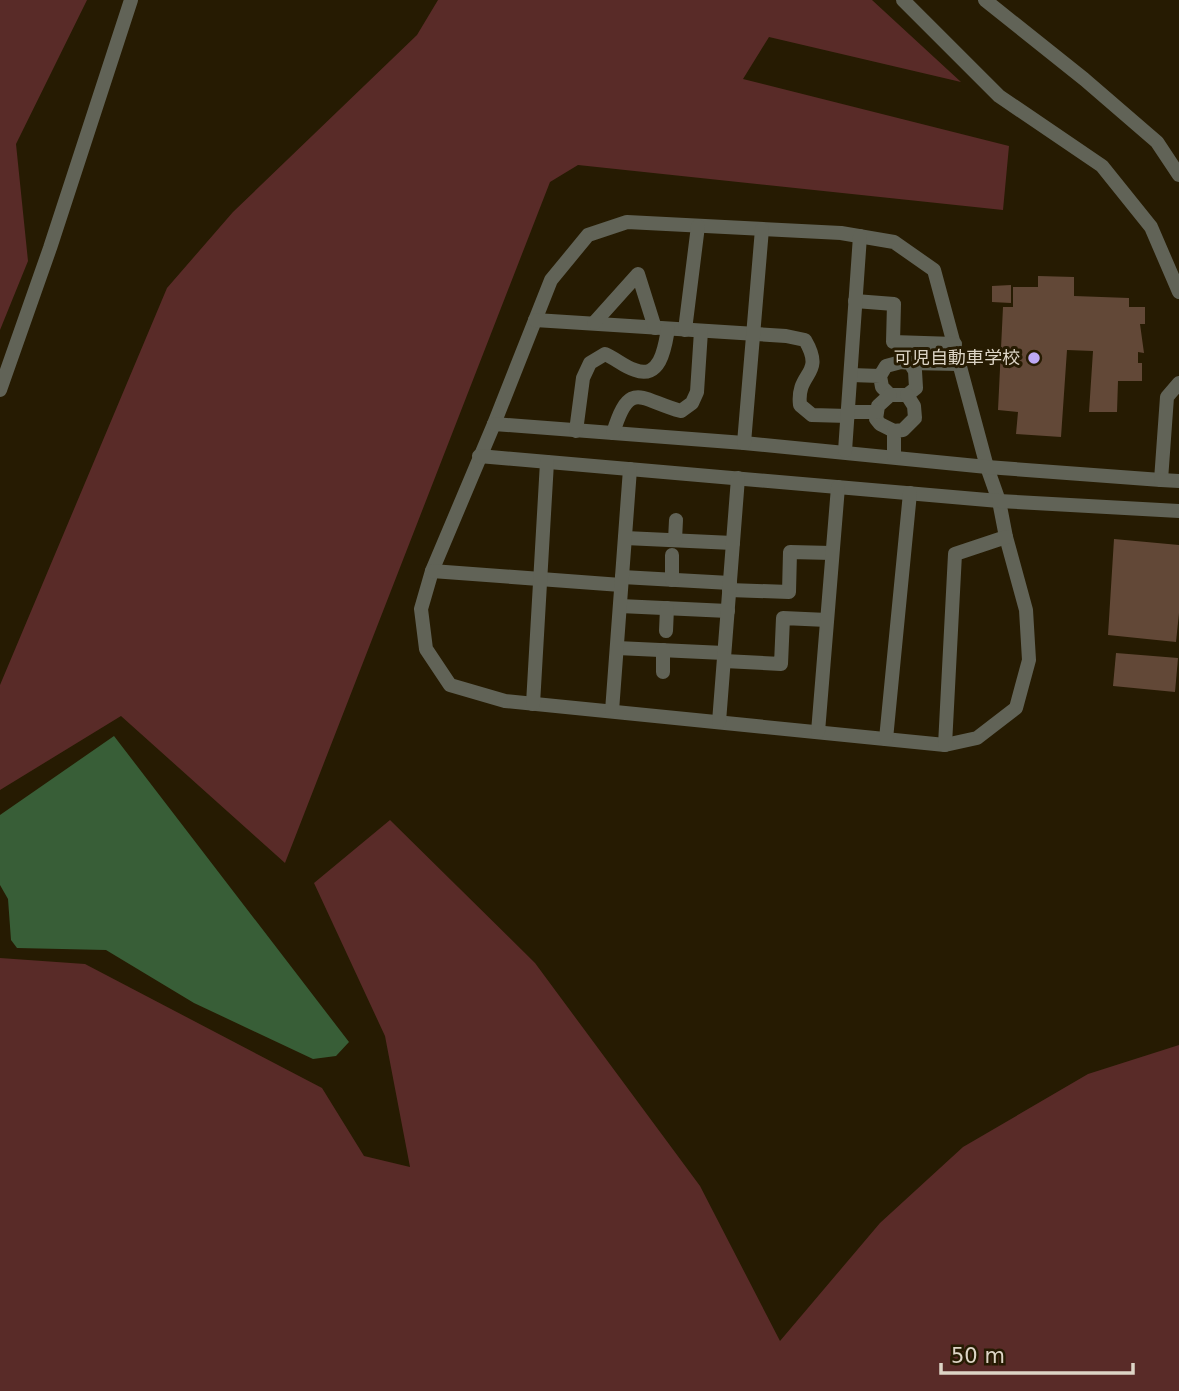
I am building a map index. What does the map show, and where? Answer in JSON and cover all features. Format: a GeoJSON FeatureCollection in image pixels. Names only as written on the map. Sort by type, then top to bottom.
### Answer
{"type":"FeatureCollection","features":[{"type":"Feature","properties":{"kind":"street"},"geometry":{"type":"LineString","coordinates":[[0,390],[50,248],[131,0]]}},
{"type":"Feature","properties":{"kind":"street"},"geometry":{"type":"LineString","coordinates":[[903,0],[999,96],[1102,166],[1151,227],[1179,292]]}},
{"type":"Feature","properties":{"kind":"street"},"geometry":{"type":"LineString","coordinates":[[985,0],[1084,79],[1157,142],[1179,175]]}},
{"type":"Feature","properties":{"kind":"street"},"geometry":{"type":"LineString","coordinates":[[626,222],[762,229],[860,236],[894,242],[934,270],[987,467],[999,501],[1026,610],[1029,660],[1016,708],[976,737],[945,745],[505,701],[450,685],[426,649],[421,609],[432,571],[551,280],[588,235],[626,222]]}},
{"type":"Feature","properties":{"kind":"street"},"geometry":{"type":"LineString","coordinates":[[685,330],[698,226]]}},
{"type":"Feature","properties":{"kind":"street"},"geometry":{"type":"LineString","coordinates":[[744,443],[762,229]]}},
{"type":"Feature","properties":{"kind":"street"},"geometry":{"type":"LineString","coordinates":[[845,452],[860,236]]}},
{"type":"Feature","properties":{"kind":"street"},"geometry":{"type":"LineString","coordinates":[[576,430],[583,378],[590,363],[605,354],[637,372],[653,369],[663,358],[662,329],[638,274],[594,323]]}},
{"type":"Feature","properties":{"kind":"street"},"geometry":{"type":"LineString","coordinates":[[855,300],[894,304],[893,342],[954,344]]}},
{"type":"Feature","properties":{"kind":"street"},"geometry":{"type":"LineString","coordinates":[[535,320],[786,336],[805,340],[813,354],[813,368],[799,392],[800,405],[812,415],[876,412]]}},
{"type":"Feature","properties":{"kind":"street"},"geometry":{"type":"LineString","coordinates":[[613,433],[621,407],[635,397],[651,398],[665,407],[681,411],[692,403],[696,392],[701,331]]}},
{"type":"Feature","properties":{"kind":"street"},"geometry":{"type":"LineString","coordinates":[[890,395],[882,387],[880,376],[890,363],[960,364]]}},
{"type":"Feature","properties":{"kind":"street"},"geometry":{"type":"LineString","coordinates":[[906,396],[914,406],[915,418],[903,430],[894,430],[880,424],[876,419],[876,412],[882,401],[890,395],[906,396],[916,388],[915,371],[910,363]]}},
{"type":"Feature","properties":{"kind":"street"},"geometry":{"type":"LineString","coordinates":[[850,375],[880,376]]}},
{"type":"Feature","properties":{"kind":"street"},"geometry":{"type":"LineString","coordinates":[[1161,480],[1167,397],[1179,383]]}},
{"type":"Feature","properties":{"kind":"street"},"geometry":{"type":"LineString","coordinates":[[494,424],[1179,481]]}},
{"type":"Feature","properties":{"kind":"street"},"geometry":{"type":"LineString","coordinates":[[894,430],[894,457]]}},
{"type":"Feature","properties":{"kind":"street"},"geometry":{"type":"LineString","coordinates":[[480,456],[999,501],[1179,511]]}},
{"type":"Feature","properties":{"kind":"street"},"geometry":{"type":"LineString","coordinates":[[533,704],[547,462]]}},
{"type":"Feature","properties":{"kind":"street"},"geometry":{"type":"LineString","coordinates":[[612,711],[630,470]]}},
{"type":"Feature","properties":{"kind":"street"},"geometry":{"type":"LineString","coordinates":[[719,722],[738,478]]}},
{"type":"Feature","properties":{"kind":"street"},"geometry":{"type":"LineString","coordinates":[[818,732],[838,486]]}},
{"type":"Feature","properties":{"kind":"street"},"geometry":{"type":"LineString","coordinates":[[886,739],[910,493]]}},
{"type":"Feature","properties":{"kind":"street"},"geometry":{"type":"LineString","coordinates":[[675,540],[676,520]]}},
{"type":"Feature","properties":{"kind":"street"},"geometry":{"type":"LineString","coordinates":[[945,745],[955,554],[1006,537]]}},
{"type":"Feature","properties":{"kind":"street"},"geometry":{"type":"LineString","coordinates":[[625,538],[733,542]]}},
{"type":"Feature","properties":{"kind":"street"},"geometry":{"type":"LineString","coordinates":[[432,571],[540,579],[672,580],[789,592],[790,552],[832,553]]}},
{"type":"Feature","properties":{"kind":"street"},"geometry":{"type":"LineString","coordinates":[[672,555],[672,580]]}},
{"type":"Feature","properties":{"kind":"street"},"geometry":{"type":"LineString","coordinates":[[620,606],[728,611]]}},
{"type":"Feature","properties":{"kind":"street"},"geometry":{"type":"LineString","coordinates":[[666,631],[667,608]]}},
{"type":"Feature","properties":{"kind":"street"},"geometry":{"type":"LineString","coordinates":[[617,648],[663,650],[781,664],[783,618],[827,620]]}},
{"type":"Feature","properties":{"kind":"street"},"geometry":{"type":"LineString","coordinates":[[663,650],[663,672]]}},
{"type":"Feature","properties":{"kind":"shaded area"},"geometry":{"type":"Polygon","coordinates":[[[0,0],[87,0],[16,144],[28,261],[0,330],[0,0]]]}},
{"type":"Feature","properties":{"kind":"shaded area"},"geometry":{"type":"Polygon","coordinates":[[[438,0],[872,0],[961,82],[769,37],[743,79],[1009,146],[1003,210],[578,165],[550,182],[285,863],[121,716],[0,790],[0,685],[167,288],[233,212],[417,35],[438,0]]]}},
{"type":"Feature","properties":{"kind":"shaded area"},"geometry":{"type":"Polygon","coordinates":[[[114,736],[349,1042],[336,1056],[313,1059],[194,1003],[106,950],[17,948],[11,940],[8,899],[0,885],[0,815],[114,736]]]}},
{"type":"Feature","properties":{"kind":"shaded area"},"geometry":{"type":"Polygon","coordinates":[[[390,820],[535,963],[700,1186],[780,1341],[880,1223],[963,1147],[1088,1074],[1179,1045],[1179,1391],[0,1391],[0,958],[85,964],[322,1088],[364,1156],[410,1167],[385,1036],[314,883],[390,820]]]}},
{"type":"Feature","properties":{"kind":"building","name":"可児自動車学校"},"geometry":{"type":"Polygon","coordinates":[[[1038,276],[1074,277],[1074,296],[1129,298],[1129,307],[1145,307],[1145,324],[1140,324],[1144,353],[1138,352],[1138,363],[1142,363],[1142,381],[1118,381],[1117,412],[1089,412],[1093,351],[1067,350],[1061,437],[1016,434],[1018,412],[998,410],[1003,307],[1013,307],[1013,287],[1038,287],[1038,276]]]}},
{"type":"Feature","properties":{"kind":"building"},"geometry":{"type":"Polygon","coordinates":[[[1011,285],[1011,303],[992,302],[992,286],[1011,285]]]}},
{"type":"Feature","properties":{"kind":"building"},"geometry":{"type":"Polygon","coordinates":[[[1114,539],[1179,545],[1179,613],[1176,642],[1108,635],[1114,539]]]}},
{"type":"Feature","properties":{"kind":"building"},"geometry":{"type":"Polygon","coordinates":[[[1116,653],[1178,658],[1175,692],[1113,686],[1116,653]]]}},
{"type":"Feature","properties":{"kind":"place","name":"可児自動車学校"},"geometry":{"type":"Point","coordinates":[1034,358]}}]}
